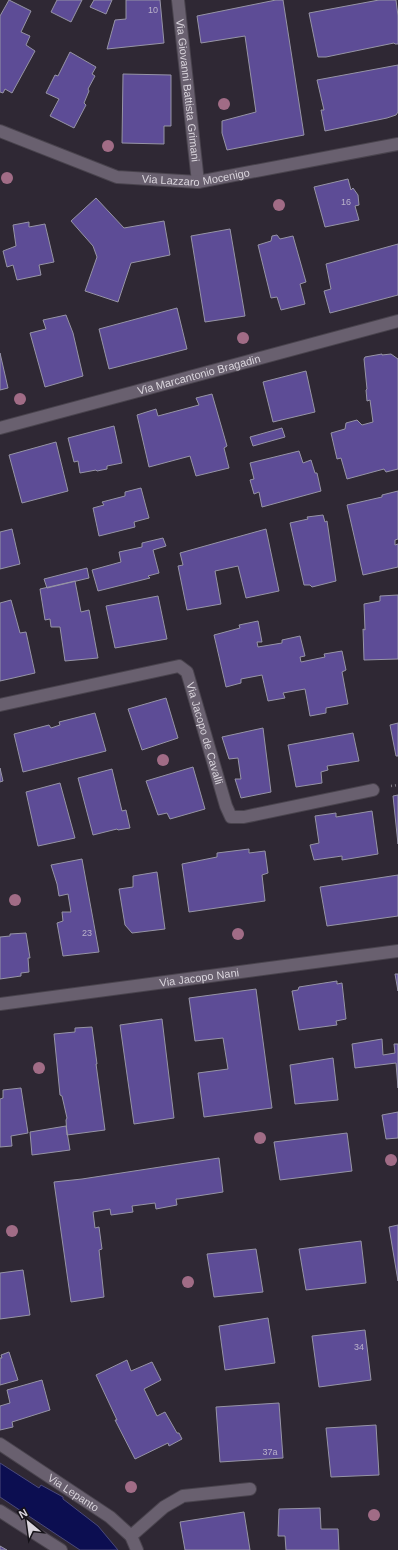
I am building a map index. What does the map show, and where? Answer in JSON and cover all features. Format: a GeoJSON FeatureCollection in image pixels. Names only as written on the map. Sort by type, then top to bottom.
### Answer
{"type":"FeatureCollection","features":[{"type":"Feature","properties":{"kind":"street","name":"Via Giovanni Battista Grimani"},"geometry":{"type":"LineString","coordinates":[[178,0],[198,182]]}},
{"type":"Feature","properties":{"kind":"street","name":"Via Lazzaro Mocenigo"},"geometry":{"type":"LineString","coordinates":[[0,131],[117,177],[198,182],[398,144]]}},
{"type":"Feature","properties":{"kind":"street","name":"Via Marcantonio Bragadin"},"geometry":{"type":"LineString","coordinates":[[0,428],[398,321]]}},
{"type":"Feature","properties":{"kind":"street","name":"Via Jacopo de Cavalli"},"geometry":{"type":"LineString","coordinates":[[0,704],[179,666],[187,672],[226,806],[231,818],[244,817],[373,790]]}},
{"type":"Feature","properties":{"kind":"street","name":"Via Jacopo Nani"},"geometry":{"type":"LineString","coordinates":[[0,1004],[398,951]]}},
{"type":"Feature","properties":{"kind":"street","name":"Via Lepanto"},"geometry":{"type":"LineString","coordinates":[[0,1444],[110,1517],[131,1536],[137,1550]]}},
{"type":"Feature","properties":{"kind":"street"},"geometry":{"type":"LineString","coordinates":[[131,1536],[164,1507],[182,1496],[250,1489]]}},
{"type":"Feature","properties":{"kind":"street"},"geometry":{"type":"LineString","coordinates":[[0,1511],[61,1550]]}},
{"type":"Feature","properties":{"kind":"shaded area"},"geometry":{"type":"Polygon","coordinates":[[[0,1463],[39,1488],[41,1485],[63,1497],[63,1499],[98,1526],[118,1550],[80,1550],[0,1497],[0,1463]]]}},
{"type":"Feature","properties":{"kind":"building"},"geometry":{"type":"Polygon","coordinates":[[[9,0],[31,11],[21,32],[30,36],[26,45],[35,51],[12,93],[5,89],[3,93],[0,92],[0,16],[9,0]]]}},
{"type":"Feature","properties":{"kind":"building"},"geometry":{"type":"Polygon","coordinates":[[[57,0],[82,0],[71,22],[51,12],[57,0]]]}},
{"type":"Feature","properties":{"kind":"building"},"geometry":{"type":"Polygon","coordinates":[[[94,0],[112,0],[106,14],[90,7],[94,0]]]}},
{"type":"Feature","properties":{"kind":"building"},"geometry":{"type":"Polygon","coordinates":[[[126,0],[160,0],[164,43],[107,49],[115,20],[126,19],[126,0]]]}},
{"type":"Feature","properties":{"kind":"building"},"geometry":{"type":"Polygon","coordinates":[[[276,0],[283,0],[304,135],[227,150],[222,133],[222,121],[256,112],[245,36],[201,43],[197,16],[276,0]]]}},
{"type":"Feature","properties":{"kind":"building"},"geometry":{"type":"Polygon","coordinates":[[[379,0],[396,0],[398,16],[398,44],[394,43],[326,57],[318,57],[309,13],[379,0]]]}},
{"type":"Feature","properties":{"kind":"building"},"geometry":{"type":"Polygon","coordinates":[[[70,52],[96,67],[92,74],[95,76],[88,89],[89,91],[84,103],[86,105],[74,128],[50,116],[59,99],[46,93],[55,75],[58,76],[70,52]]]}},
{"type":"Feature","properties":{"kind":"building"},"geometry":{"type":"Polygon","coordinates":[[[398,65],[398,112],[396,115],[325,131],[321,110],[324,110],[317,80],[398,65]]]}},
{"type":"Feature","properties":{"kind":"building"},"geometry":{"type":"Polygon","coordinates":[[[123,74],[171,75],[171,126],[164,126],[164,144],[122,143],[123,74]]]}},
{"type":"Feature","properties":{"kind":"building"},"geometry":{"type":"Polygon","coordinates":[[[348,179],[351,190],[353,188],[358,195],[359,205],[355,206],[359,220],[325,227],[314,187],[348,179]]]}},
{"type":"Feature","properties":{"kind":"building"},"geometry":{"type":"Polygon","coordinates":[[[96,198],[124,228],[164,221],[170,255],[131,263],[118,302],[85,291],[97,257],[93,246],[71,221],[96,198]]]}},
{"type":"Feature","properties":{"kind":"building"},"geometry":{"type":"Polygon","coordinates":[[[29,222],[29,227],[45,224],[54,262],[39,265],[41,275],[17,280],[13,265],[7,267],[3,251],[16,246],[13,225],[29,222]]]}},
{"type":"Feature","properties":{"kind":"building"},"geometry":{"type":"Polygon","coordinates":[[[230,229],[245,316],[205,322],[191,236],[230,229]]]}},
{"type":"Feature","properties":{"kind":"building"},"geometry":{"type":"Polygon","coordinates":[[[277,235],[280,239],[293,236],[306,282],[300,284],[305,304],[281,310],[277,297],[271,298],[258,245],[271,241],[272,236],[277,235]]]}},
{"type":"Feature","properties":{"kind":"building"},"geometry":{"type":"Polygon","coordinates":[[[398,244],[398,295],[330,313],[324,291],[331,289],[326,264],[398,244]]]}},
{"type":"Feature","properties":{"kind":"building"},"geometry":{"type":"Polygon","coordinates":[[[177,308],[187,349],[109,369],[99,329],[177,308]]]}},
{"type":"Feature","properties":{"kind":"building"},"geometry":{"type":"Polygon","coordinates":[[[66,315],[73,333],[83,376],[45,387],[30,333],[46,329],[43,320],[66,315]]]}},
{"type":"Feature","properties":{"kind":"building"},"geometry":{"type":"Polygon","coordinates":[[[0,353],[8,388],[0,390],[0,353]]]}},
{"type":"Feature","properties":{"kind":"building"},"geometry":{"type":"Polygon","coordinates":[[[391,354],[398,359],[398,469],[386,472],[384,469],[347,479],[341,458],[337,459],[331,433],[345,429],[346,423],[357,420],[362,425],[373,422],[370,400],[367,401],[364,359],[365,357],[391,354]]]}},
{"type":"Feature","properties":{"kind":"building"},"geometry":{"type":"Polygon","coordinates":[[[306,371],[315,412],[273,422],[263,382],[306,371]]]}},
{"type":"Feature","properties":{"kind":"building"},"geometry":{"type":"Polygon","coordinates":[[[212,394],[227,446],[224,448],[229,468],[196,476],[190,456],[149,467],[137,415],[156,409],[158,416],[199,405],[196,398],[212,394]]]}},
{"type":"Feature","properties":{"kind":"building"},"geometry":{"type":"Polygon","coordinates":[[[114,426],[122,463],[107,466],[107,469],[80,473],[78,461],[74,462],[68,438],[114,426]]]}},
{"type":"Feature","properties":{"kind":"building"},"geometry":{"type":"Polygon","coordinates":[[[282,428],[285,437],[253,446],[250,437],[282,428]]]}},
{"type":"Feature","properties":{"kind":"building"},"geometry":{"type":"Polygon","coordinates":[[[56,442],[68,491],[22,503],[9,455],[56,442]]]}},
{"type":"Feature","properties":{"kind":"building"},"geometry":{"type":"Polygon","coordinates":[[[299,451],[303,463],[311,460],[315,473],[317,473],[321,491],[262,507],[259,492],[254,494],[250,480],[254,479],[250,463],[299,451]]]}},
{"type":"Feature","properties":{"kind":"building"},"geometry":{"type":"Polygon","coordinates":[[[141,488],[149,518],[134,522],[135,527],[99,536],[93,508],[104,505],[102,502],[125,496],[125,492],[141,488]]]}},
{"type":"Feature","properties":{"kind":"building"},"geometry":{"type":"Polygon","coordinates":[[[398,491],[398,539],[395,540],[395,545],[398,544],[398,567],[363,575],[347,505],[382,497],[382,495],[398,491]]]}},
{"type":"Feature","properties":{"kind":"building"},"geometry":{"type":"Polygon","coordinates":[[[323,515],[325,522],[327,521],[336,581],[312,587],[310,585],[304,585],[290,523],[308,519],[307,517],[323,515]]]}},
{"type":"Feature","properties":{"kind":"building"},"geometry":{"type":"Polygon","coordinates":[[[12,529],[20,564],[0,569],[0,532],[12,529]]]}},
{"type":"Feature","properties":{"kind":"building"},"geometry":{"type":"Polygon","coordinates":[[[266,529],[279,591],[246,598],[238,566],[215,571],[221,604],[187,610],[178,566],[183,565],[180,553],[266,529]]]}},
{"type":"Feature","properties":{"kind":"building"},"geometry":{"type":"Polygon","coordinates":[[[163,538],[166,546],[153,550],[159,573],[148,576],[150,578],[98,591],[92,570],[121,562],[119,552],[142,547],[142,543],[163,538]]]}},
{"type":"Feature","properties":{"kind":"building"},"geometry":{"type":"Polygon","coordinates":[[[87,568],[89,578],[47,588],[44,579],[87,568]]]}},
{"type":"Feature","properties":{"kind":"building"},"geometry":{"type":"Polygon","coordinates":[[[75,581],[81,612],[89,610],[98,658],[65,661],[60,627],[51,627],[50,619],[45,620],[40,589],[75,581]]]}},
{"type":"Feature","properties":{"kind":"building"},"geometry":{"type":"Polygon","coordinates":[[[398,595],[398,659],[364,660],[364,604],[380,601],[380,596],[398,595]]]}},
{"type":"Feature","properties":{"kind":"building"},"geometry":{"type":"Polygon","coordinates":[[[158,596],[167,639],[115,648],[106,606],[158,596]]]}},
{"type":"Feature","properties":{"kind":"building"},"geometry":{"type":"Polygon","coordinates":[[[11,600],[20,633],[26,632],[35,673],[0,681],[0,603],[11,600]]]}},
{"type":"Feature","properties":{"kind":"building"},"geometry":{"type":"Polygon","coordinates":[[[258,621],[262,642],[257,642],[258,647],[282,643],[282,640],[300,636],[305,656],[300,657],[301,662],[325,657],[324,654],[342,651],[346,670],[342,672],[348,704],[326,708],[326,713],[310,716],[305,689],[283,693],[285,698],[268,701],[262,675],[241,679],[241,683],[226,687],[214,635],[240,628],[239,625],[258,621]]]}},
{"type":"Feature","properties":{"kind":"building"},"geometry":{"type":"Polygon","coordinates":[[[166,698],[178,738],[142,750],[128,709],[166,698]]]}},
{"type":"Feature","properties":{"kind":"building"},"geometry":{"type":"Polygon","coordinates":[[[95,713],[106,751],[23,772],[14,734],[49,725],[51,728],[60,725],[59,722],[95,713]]]}},
{"type":"Feature","properties":{"kind":"building"},"geometry":{"type":"Polygon","coordinates":[[[398,723],[398,756],[396,756],[390,725],[398,723]]]}},
{"type":"Feature","properties":{"kind":"building"},"geometry":{"type":"Polygon","coordinates":[[[263,728],[271,792],[241,798],[235,779],[241,779],[238,758],[229,759],[222,737],[263,728]]]}},
{"type":"Feature","properties":{"kind":"building"},"geometry":{"type":"Polygon","coordinates":[[[353,733],[359,761],[327,766],[328,770],[321,772],[322,783],[296,787],[288,745],[353,733]]]}},
{"type":"Feature","properties":{"kind":"building"},"geometry":{"type":"Polygon","coordinates":[[[193,767],[205,809],[170,819],[167,813],[158,815],[146,781],[193,767]]]}},
{"type":"Feature","properties":{"kind":"building"},"geometry":{"type":"Polygon","coordinates":[[[0,768],[3,781],[0,782],[0,768]]]}},
{"type":"Feature","properties":{"kind":"building"},"geometry":{"type":"Polygon","coordinates":[[[112,769],[122,811],[126,810],[130,828],[117,829],[93,835],[78,778],[112,769]]]}},
{"type":"Feature","properties":{"kind":"building"},"geometry":{"type":"Polygon","coordinates":[[[60,783],[75,838],[38,846],[26,792],[60,783]]]}},
{"type":"Feature","properties":{"kind":"building"},"geometry":{"type":"Polygon","coordinates":[[[398,795],[398,844],[393,796],[398,795]]]}},
{"type":"Feature","properties":{"kind":"building"},"geometry":{"type":"Polygon","coordinates":[[[372,811],[378,854],[342,860],[342,856],[314,860],[310,845],[319,843],[315,816],[336,813],[336,817],[372,811]]]}},
{"type":"Feature","properties":{"kind":"building"},"geometry":{"type":"Polygon","coordinates":[[[249,849],[249,853],[265,851],[268,873],[262,875],[265,901],[189,912],[182,864],[217,857],[217,853],[249,849]]]}},
{"type":"Feature","properties":{"kind":"building"},"geometry":{"type":"Polygon","coordinates":[[[82,859],[99,952],[63,956],[57,923],[63,921],[62,912],[71,912],[68,894],[59,896],[51,865],[82,859]]]}},
{"type":"Feature","properties":{"kind":"building"},"geometry":{"type":"Polygon","coordinates":[[[157,872],[165,929],[132,933],[125,925],[119,889],[133,887],[133,876],[157,872]]]}},
{"type":"Feature","properties":{"kind":"building"},"geometry":{"type":"Polygon","coordinates":[[[398,875],[398,916],[327,926],[320,887],[398,875]]]}},
{"type":"Feature","properties":{"kind":"building"},"geometry":{"type":"Polygon","coordinates":[[[26,933],[30,958],[28,958],[29,972],[21,973],[21,976],[0,979],[0,937],[10,936],[10,934],[26,933]]]}},
{"type":"Feature","properties":{"kind":"building"},"geometry":{"type":"Polygon","coordinates":[[[395,974],[398,974],[398,991],[395,974]]]}},
{"type":"Feature","properties":{"kind":"building"},"geometry":{"type":"Polygon","coordinates":[[[337,981],[337,984],[342,983],[346,1019],[336,1021],[337,1025],[299,1030],[292,991],[298,990],[299,987],[337,981]]]}},
{"type":"Feature","properties":{"kind":"building"},"geometry":{"type":"Polygon","coordinates":[[[256,989],[272,1108],[204,1117],[198,1073],[228,1069],[223,1038],[195,1041],[189,998],[256,989]]]}},
{"type":"Feature","properties":{"kind":"building"},"geometry":{"type":"Polygon","coordinates":[[[162,1019],[174,1118],[134,1124],[120,1025],[162,1019]]]}},
{"type":"Feature","properties":{"kind":"building"},"geometry":{"type":"Polygon","coordinates":[[[92,1027],[105,1130],[67,1135],[67,1118],[62,1096],[60,1095],[54,1034],[75,1032],[75,1028],[92,1027]]]}},
{"type":"Feature","properties":{"kind":"building"},"geometry":{"type":"Polygon","coordinates":[[[382,1039],[383,1055],[395,1053],[394,1044],[398,1044],[398,1088],[396,1063],[355,1068],[352,1044],[382,1039]]]}},
{"type":"Feature","properties":{"kind":"building"},"geometry":{"type":"Polygon","coordinates":[[[333,1058],[338,1100],[295,1104],[290,1065],[333,1058]]]}},
{"type":"Feature","properties":{"kind":"building"},"geometry":{"type":"Polygon","coordinates":[[[21,1088],[28,1133],[11,1136],[12,1146],[0,1147],[0,1099],[3,1098],[3,1090],[21,1088]]]}},
{"type":"Feature","properties":{"kind":"building"},"geometry":{"type":"Polygon","coordinates":[[[398,1112],[398,1138],[386,1139],[382,1115],[398,1112]]]}},
{"type":"Feature","properties":{"kind":"building"},"geometry":{"type":"Polygon","coordinates":[[[66,1126],[70,1150],[32,1155],[30,1132],[66,1126]]]}},
{"type":"Feature","properties":{"kind":"building"},"geometry":{"type":"Polygon","coordinates":[[[347,1133],[352,1171],[280,1180],[274,1142],[347,1133]]]}},
{"type":"Feature","properties":{"kind":"building"},"geometry":{"type":"Polygon","coordinates":[[[219,1158],[223,1192],[176,1199],[177,1205],[156,1209],[155,1203],[132,1206],[133,1212],[111,1215],[110,1209],[93,1212],[95,1228],[99,1227],[102,1249],[99,1250],[104,1297],[71,1302],[54,1182],[219,1158]]]}},
{"type":"Feature","properties":{"kind":"building"},"geometry":{"type":"Polygon","coordinates":[[[398,1225],[398,1281],[389,1227],[398,1225]]]}},
{"type":"Feature","properties":{"kind":"building"},"geometry":{"type":"Polygon","coordinates":[[[361,1241],[366,1283],[306,1290],[299,1249],[361,1241]]]}},
{"type":"Feature","properties":{"kind":"building"},"geometry":{"type":"Polygon","coordinates":[[[256,1249],[263,1292],[214,1297],[207,1254],[256,1249]]]}},
{"type":"Feature","properties":{"kind":"building"},"geometry":{"type":"Polygon","coordinates":[[[23,1270],[30,1315],[0,1319],[0,1273],[23,1270]]]}},
{"type":"Feature","properties":{"kind":"building"},"geometry":{"type":"Polygon","coordinates":[[[268,1318],[275,1363],[225,1370],[219,1326],[268,1318]]]}},
{"type":"Feature","properties":{"kind":"building"},"geometry":{"type":"Polygon","coordinates":[[[365,1330],[371,1380],[319,1387],[312,1336],[365,1330]]]}},
{"type":"Feature","properties":{"kind":"building"},"geometry":{"type":"Polygon","coordinates":[[[9,1352],[18,1380],[0,1385],[0,1358],[2,1358],[1,1355],[9,1352]]]}},
{"type":"Feature","properties":{"kind":"building"},"geometry":{"type":"Polygon","coordinates":[[[127,1360],[131,1371],[152,1362],[161,1380],[144,1389],[157,1416],[165,1412],[182,1439],[169,1446],[168,1443],[135,1459],[115,1420],[117,1420],[96,1375],[127,1360]]]}},
{"type":"Feature","properties":{"kind":"building"},"geometry":{"type":"Polygon","coordinates":[[[42,1380],[50,1410],[12,1422],[13,1427],[0,1430],[0,1406],[10,1403],[7,1390],[42,1380]]]}},
{"type":"Feature","properties":{"kind":"building"},"geometry":{"type":"Polygon","coordinates":[[[279,1403],[283,1458],[220,1462],[216,1407],[279,1403]]]}},
{"type":"Feature","properties":{"kind":"building"},"geometry":{"type":"Polygon","coordinates":[[[376,1425],[379,1475],[331,1477],[326,1428],[376,1425]]]}},
{"type":"Feature","properties":{"kind":"building"},"geometry":{"type":"Polygon","coordinates":[[[320,1508],[321,1529],[338,1529],[339,1550],[286,1550],[285,1536],[278,1536],[279,1509],[320,1508]]]}},
{"type":"Feature","properties":{"kind":"building"},"geometry":{"type":"Polygon","coordinates":[[[244,1512],[250,1550],[185,1550],[180,1522],[244,1512]]]}},
{"type":"Feature","properties":{"kind":"building"},"geometry":{"type":"Polygon","coordinates":[[[0,1546],[7,1550],[0,1550],[0,1546]]]}}]}
